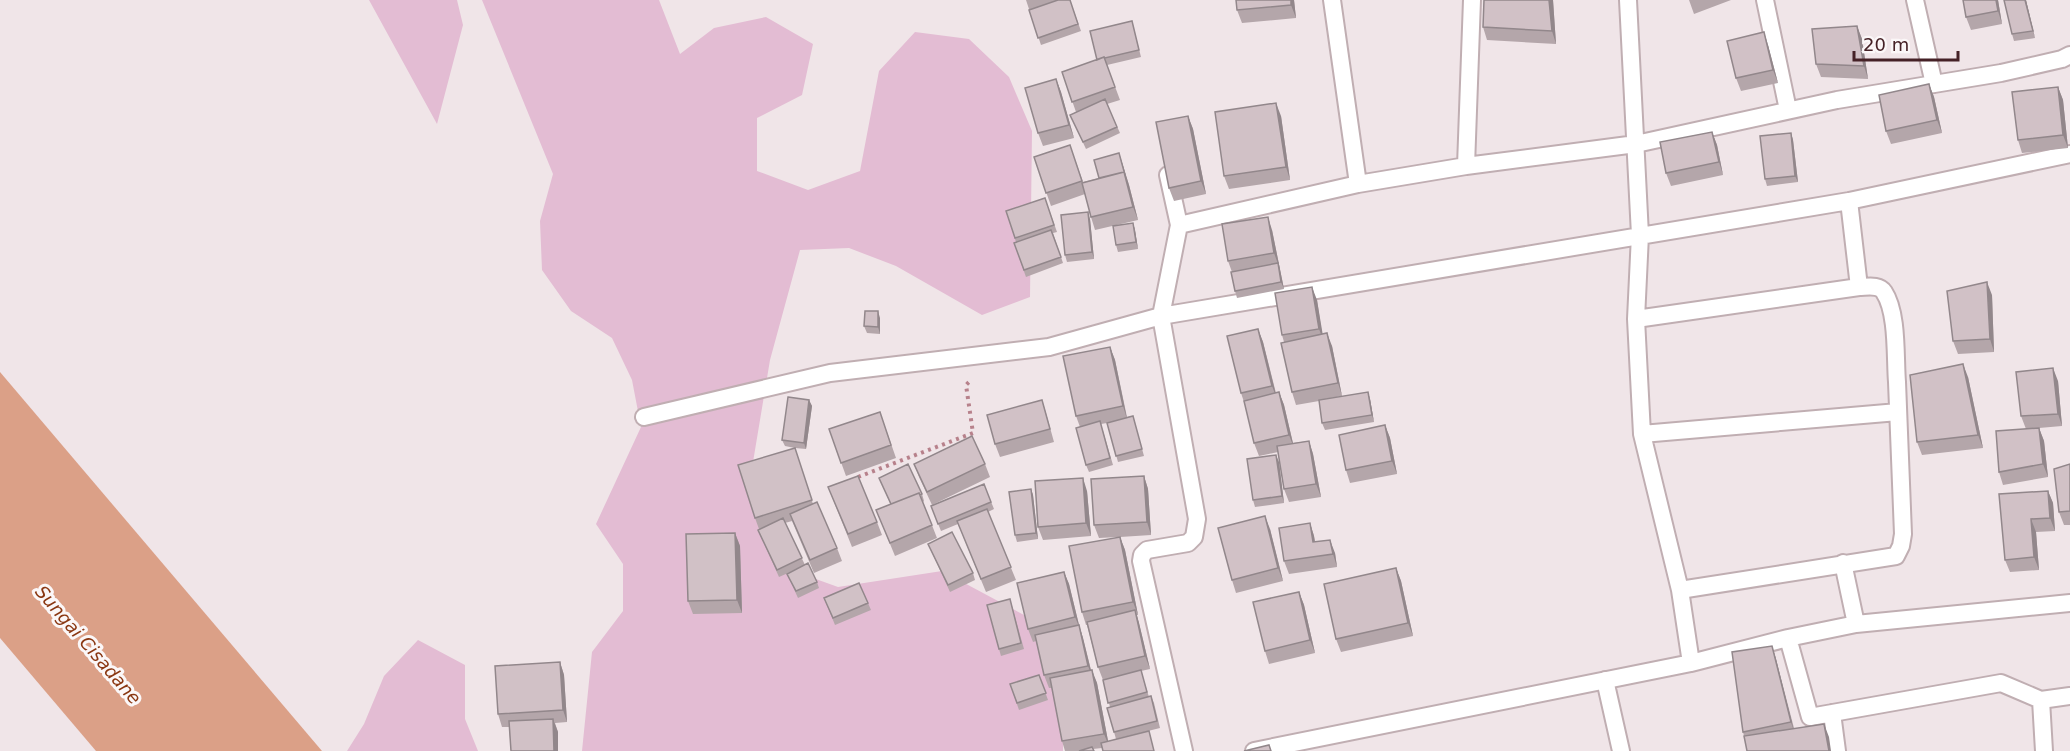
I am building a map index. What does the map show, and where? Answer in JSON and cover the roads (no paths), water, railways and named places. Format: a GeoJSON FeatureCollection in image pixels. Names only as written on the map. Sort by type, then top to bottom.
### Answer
{"type":"FeatureCollection","features":[{"type":"Feature","properties":{"kind":"street"},"geometry":{"type":"LineString","coordinates":[[1332,0],[1358,184]]}},
{"type":"Feature","properties":{"kind":"street"},"geometry":{"type":"LineString","coordinates":[[1466,166],[1472,0]]}},
{"type":"Feature","properties":{"kind":"street"},"geometry":{"type":"LineString","coordinates":[[1628,0],[1640,235],[1636,319],[1642,434],[1680,590],[1691,663]]}},
{"type":"Feature","properties":{"kind":"street"},"geometry":{"type":"LineString","coordinates":[[1765,0],[1788,110]]}},
{"type":"Feature","properties":{"kind":"street"},"geometry":{"type":"LineString","coordinates":[[1915,0],[1935,84]]}},
{"type":"Feature","properties":{"kind":"street"},"geometry":{"type":"LineString","coordinates":[[1179,225],[1358,184],[1466,166],[1636,144],[1837,100],[2001,73],[2062,59],[2070,55]]}},
{"type":"Feature","properties":{"kind":"street"},"geometry":{"type":"LineString","coordinates":[[644,417],[830,373],[1049,347],[1161,316],[1850,201],[2070,154]]}},
{"type":"Feature","properties":{"kind":"street"},"geometry":{"type":"LineString","coordinates":[[1165,159],[1179,225],[1161,316],[1197,519],[1194,537],[1188,543],[1147,550],[1142,555],[1141,561],[1184,751]]}},
{"type":"Feature","properties":{"kind":"street"},"geometry":{"type":"LineString","coordinates":[[1850,201],[1859,287]]}},
{"type":"Feature","properties":{"kind":"street"},"geometry":{"type":"LineString","coordinates":[[1636,319],[1859,287],[1878,287],[1883,290],[1890,304],[1894,332],[1903,534],[1896,556],[1680,590]]}},
{"type":"Feature","properties":{"kind":"street"},"geometry":{"type":"LineString","coordinates":[[1642,434],[1898,412]]}},
{"type":"Feature","properties":{"kind":"street"},"geometry":{"type":"LineString","coordinates":[[1843,563],[1856,624]]}},
{"type":"Feature","properties":{"kind":"street"},"geometry":{"type":"LineString","coordinates":[[1254,751],[1323,744],[1605,680],[1691,663],[1788,638],[1856,624],[2070,603]]}},
{"type":"Feature","properties":{"kind":"street"},"geometry":{"type":"LineString","coordinates":[[1788,638],[1810,717],[2001,682],[2041,700],[2070,696]]}},
{"type":"Feature","properties":{"kind":"street"},"geometry":{"type":"LineString","coordinates":[[1605,680],[1621,751]]}},
{"type":"Feature","properties":{"kind":"street"},"geometry":{"type":"LineString","coordinates":[[2041,700],[2044,751]]}},
{"type":"Feature","properties":{"kind":"street"},"geometry":{"type":"LineString","coordinates":[[1832,713],[1837,751]]}},
{"type":"Feature","properties":{"kind":"water","name":"Sungai Cisadane"},"geometry":{"type":"Polygon","coordinates":[[[0,372],[322,751],[96,751],[0,638],[0,372]]]}}]}
